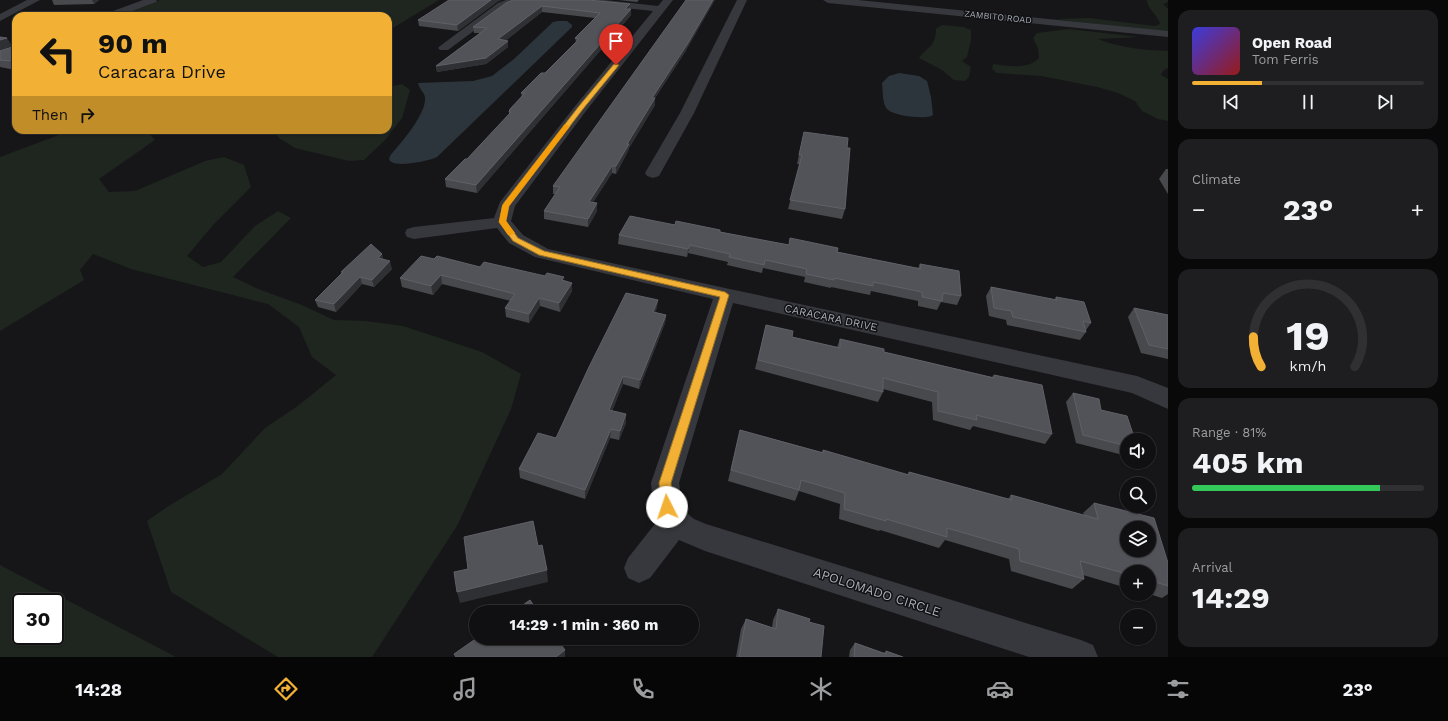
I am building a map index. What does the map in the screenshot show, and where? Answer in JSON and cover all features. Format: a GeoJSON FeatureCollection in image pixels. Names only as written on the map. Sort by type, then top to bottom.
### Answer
{"type":"FeatureCollection","features":[{"type":"Feature","properties":{"kind":"street"},"geometry":{"type":"LineString","coordinates":[[14,12],[35,0]]}},
{"type":"Feature","properties":{"kind":"street"},"geometry":{"type":"LineString","coordinates":[[120,12],[152,0]]}},
{"type":"Feature","properties":{"kind":"street"},"geometry":{"type":"LineString","coordinates":[[444,48],[502,5],[515,0]]}},
{"type":"Feature","properties":{"kind":"street"},"geometry":{"type":"LineString","coordinates":[[577,0],[664,5]]}},
{"type":"Feature","properties":{"kind":"street"},"geometry":{"type":"LineString","coordinates":[[653,173],[687,113],[742,0]]}},
{"type":"Feature","properties":{"kind":"street","name":"ZAMBITO ROAD"},"geometry":{"type":"LineString","coordinates":[[828,0],[1168,34]]}},
{"type":"Feature","properties":{"kind":"street"},"geometry":{"type":"LineString","coordinates":[[414,233],[502,222],[506,206],[581,108],[664,5]]}},
{"type":"Feature","properties":{"kind":"street"},"geometry":{"type":"LineString","coordinates":[[0,18],[12,13]]}},
{"type":"Feature","properties":{"kind":"street","name":"CARACARA DRIVE"},"geometry":{"type":"LineString","coordinates":[[502,222],[516,239],[542,253],[725,295],[1137,385],[1164,396],[1168,400]]}},
{"type":"Feature","properties":{"kind":"street"},"geometry":{"type":"LineString","coordinates":[[639,568],[674,523],[667,507],[665,483],[725,295]]}},
{"type":"Feature","properties":{"kind":"street","name":"APOLOMADO CIRCLE"},"geometry":{"type":"LineString","coordinates":[[674,523],[705,538],[1081,657]]}},
{"type":"Feature","properties":{"kind":"shaded area"},"geometry":{"type":"Polygon","coordinates":[[[160,0],[439,0],[392,29],[392,12],[130,12],[160,0]]]}},
{"type":"Feature","properties":{"kind":"shaded area"},"geometry":{"type":"Polygon","coordinates":[[[1147,0],[1168,0],[1168,2],[1163,4],[1168,9],[1168,33],[1055,19],[1089,18],[1155,26],[1160,24],[1147,3],[1147,0]]]}},
{"type":"Feature","properties":{"kind":"shaded area"},"geometry":{"type":"Polygon","coordinates":[[[567,21],[572,25],[572,27],[437,157],[422,161],[398,164],[390,161],[390,156],[406,137],[422,112],[425,97],[418,83],[473,81],[492,76],[514,59],[553,22],[567,21]]]}},
{"type":"Feature","properties":{"kind":"shaded area"},"geometry":{"type":"Polygon","coordinates":[[[942,25],[963,27],[971,30],[971,40],[967,57],[962,61],[971,67],[969,77],[965,81],[954,80],[942,70],[919,58],[931,46],[936,29],[942,25]]]}},
{"type":"Feature","properties":{"kind":"shaded area"},"geometry":{"type":"Polygon","coordinates":[[[1069,29],[1139,37],[1098,39],[1124,46],[1168,51],[1168,68],[1164,70],[1161,75],[1168,79],[1168,121],[1158,119],[1142,111],[1135,101],[1118,93],[1097,87],[1041,76],[997,73],[992,69],[993,64],[1023,66],[1034,62],[1039,58],[1038,48],[1033,38],[1037,33],[1069,29]]]}},
{"type":"Feature","properties":{"kind":"shaded area"},"geometry":{"type":"Polygon","coordinates":[[[899,73],[919,76],[927,81],[933,115],[924,117],[904,116],[892,112],[886,108],[882,83],[889,76],[899,73]]]}},
{"type":"Feature","properties":{"kind":"shaded area"},"geometry":{"type":"Polygon","coordinates":[[[402,84],[410,90],[402,118],[392,131],[392,86],[402,84]]]}},
{"type":"Feature","properties":{"kind":"shaded area"},"geometry":{"type":"Polygon","coordinates":[[[62,134],[150,134],[155,140],[99,179],[109,192],[135,191],[205,161],[224,157],[244,165],[251,187],[213,225],[187,256],[203,267],[221,262],[255,226],[278,211],[291,218],[233,277],[258,289],[302,305],[334,320],[366,321],[403,326],[482,352],[521,374],[511,409],[457,526],[372,657],[278,657],[171,592],[147,521],[167,507],[222,474],[265,428],[299,405],[336,375],[312,357],[299,327],[268,304],[131,269],[93,254],[80,270],[84,280],[0,331],[0,157],[62,134]]]}},
{"type":"Feature","properties":{"kind":"shaded area"},"geometry":{"type":"Polygon","coordinates":[[[276,134],[390,134],[364,160],[349,161],[295,148],[279,138],[276,134]]]}},
{"type":"Feature","properties":{"kind":"shaded area"},"geometry":{"type":"Polygon","coordinates":[[[0,565],[54,593],[12,593],[12,645],[64,645],[64,598],[176,657],[0,657],[0,565]]]}},
{"type":"Feature","properties":{"kind":"building"},"geometry":{"type":"Polygon","coordinates":[[[449,0],[491,0],[457,25],[418,20],[449,0]]]}},
{"type":"Feature","properties":{"kind":"building"},"geometry":{"type":"Polygon","coordinates":[[[513,0],[588,0],[630,4],[625,9],[631,9],[476,185],[445,179],[465,159],[467,159],[511,112],[509,112],[510,109],[525,93],[521,93],[541,73],[545,73],[579,39],[575,38],[600,13],[542,6],[498,39],[508,41],[486,58],[436,66],[487,28],[473,27],[506,3],[513,0]]]}},
{"type":"Feature","properties":{"kind":"building"},"geometry":{"type":"Polygon","coordinates":[[[686,0],[713,0],[688,43],[652,98],[655,98],[627,144],[629,144],[616,166],[612,166],[589,202],[597,203],[588,219],[544,211],[560,187],[553,186],[686,0]]]}},
{"type":"Feature","properties":{"kind":"building"},"geometry":{"type":"Polygon","coordinates":[[[0,37],[7,38],[0,40],[0,37]]]}},
{"type":"Feature","properties":{"kind":"building"},"geometry":{"type":"Polygon","coordinates":[[[12,47],[12,60],[0,60],[0,51],[12,47]]]}},
{"type":"Feature","properties":{"kind":"building"},"geometry":{"type":"Polygon","coordinates":[[[804,132],[848,138],[847,148],[850,148],[845,209],[790,200],[802,155],[799,155],[804,132]]]}},
{"type":"Feature","properties":{"kind":"building"},"geometry":{"type":"Polygon","coordinates":[[[630,216],[675,225],[676,221],[720,230],[720,232],[789,245],[790,238],[838,248],[837,252],[921,269],[920,264],[959,271],[961,296],[943,293],[942,301],[922,297],[922,292],[873,282],[873,286],[834,278],[834,280],[806,274],[807,269],[765,260],[764,265],[729,257],[730,254],[690,245],[688,249],[619,235],[630,216]]]}},
{"type":"Feature","properties":{"kind":"building"},"geometry":{"type":"Polygon","coordinates":[[[371,244],[382,254],[378,258],[390,261],[372,280],[360,277],[334,304],[315,300],[343,272],[341,272],[371,244]]]}},
{"type":"Feature","properties":{"kind":"building"},"geometry":{"type":"Polygon","coordinates":[[[421,256],[434,259],[437,256],[480,267],[484,262],[545,276],[547,273],[564,277],[562,280],[572,283],[559,303],[539,298],[529,314],[505,308],[515,294],[441,275],[431,286],[400,278],[421,256]]]}},
{"type":"Feature","properties":{"kind":"building"},"geometry":{"type":"Polygon","coordinates":[[[991,287],[1057,300],[1056,297],[1084,302],[1091,323],[1083,321],[1086,332],[1013,317],[1011,311],[994,308],[991,287]]]}},
{"type":"Feature","properties":{"kind":"building"},"geometry":{"type":"Polygon","coordinates":[[[626,293],[658,300],[653,312],[666,315],[640,380],[623,376],[609,410],[626,414],[620,431],[611,429],[585,490],[519,469],[538,433],[556,438],[626,293]]]}},
{"type":"Feature","properties":{"kind":"building"},"geometry":{"type":"Polygon","coordinates":[[[1134,308],[1168,315],[1168,349],[1149,345],[1134,308]]]}},
{"type":"Feature","properties":{"kind":"building"},"geometry":{"type":"Polygon","coordinates":[[[766,325],[793,331],[792,337],[840,348],[840,339],[884,349],[884,352],[994,378],[994,375],[1042,385],[1052,434],[976,415],[977,420],[938,411],[938,392],[883,378],[883,392],[758,360],[766,325]]]}},
{"type":"Feature","properties":{"kind":"building"},"geometry":{"type":"Polygon","coordinates":[[[1073,393],[1099,399],[1101,410],[1127,416],[1133,433],[1120,433],[1120,444],[1083,435],[1073,393]]]}},
{"type":"Feature","properties":{"kind":"building"},"geometry":{"type":"Polygon","coordinates":[[[740,430],[823,453],[823,450],[909,475],[909,472],[1012,500],[1011,495],[1098,519],[1094,503],[1120,510],[1120,513],[1134,513],[1154,518],[1155,521],[1120,521],[1120,557],[1156,557],[1156,524],[1168,563],[1168,586],[1156,582],[1156,565],[1120,565],[1120,572],[1080,561],[1084,579],[1020,561],[1019,549],[947,528],[947,537],[886,519],[886,521],[844,509],[845,493],[801,480],[799,490],[731,470],[740,430]]]}},
{"type":"Feature","properties":{"kind":"building"},"geometry":{"type":"Polygon","coordinates":[[[533,521],[538,546],[542,545],[547,570],[457,592],[454,572],[468,569],[464,537],[533,521]]]}},
{"type":"Feature","properties":{"kind":"building"},"geometry":{"type":"Polygon","coordinates":[[[530,600],[533,605],[523,605],[530,600]]]}},
{"type":"Feature","properties":{"kind":"building"},"geometry":{"type":"Polygon","coordinates":[[[778,609],[810,619],[809,622],[824,626],[821,657],[739,657],[746,619],[776,629],[778,609]]]}},
{"type":"Feature","properties":{"kind":"building"},"geometry":{"type":"Polygon","coordinates":[[[855,643],[886,654],[886,651],[903,657],[854,657],[855,643]]]}},
{"type":"Feature","properties":{"kind":"building"},"geometry":{"type":"Polygon","coordinates":[[[469,644],[469,645],[561,645],[565,650],[556,657],[456,657],[454,654],[469,644]]]}},
{"type":"Feature","properties":{"kind":"slow traffic"},"geometry":{"type":"LineString","coordinates":[[511,233],[502,222],[506,206],[567,126]]}},
{"type":"Feature","properties":{"kind":"route"},"geometry":{"type":"LineString","coordinates":[[616,65],[506,206],[502,222],[516,239],[542,253],[725,295],[665,483],[667,507]]}}]}
